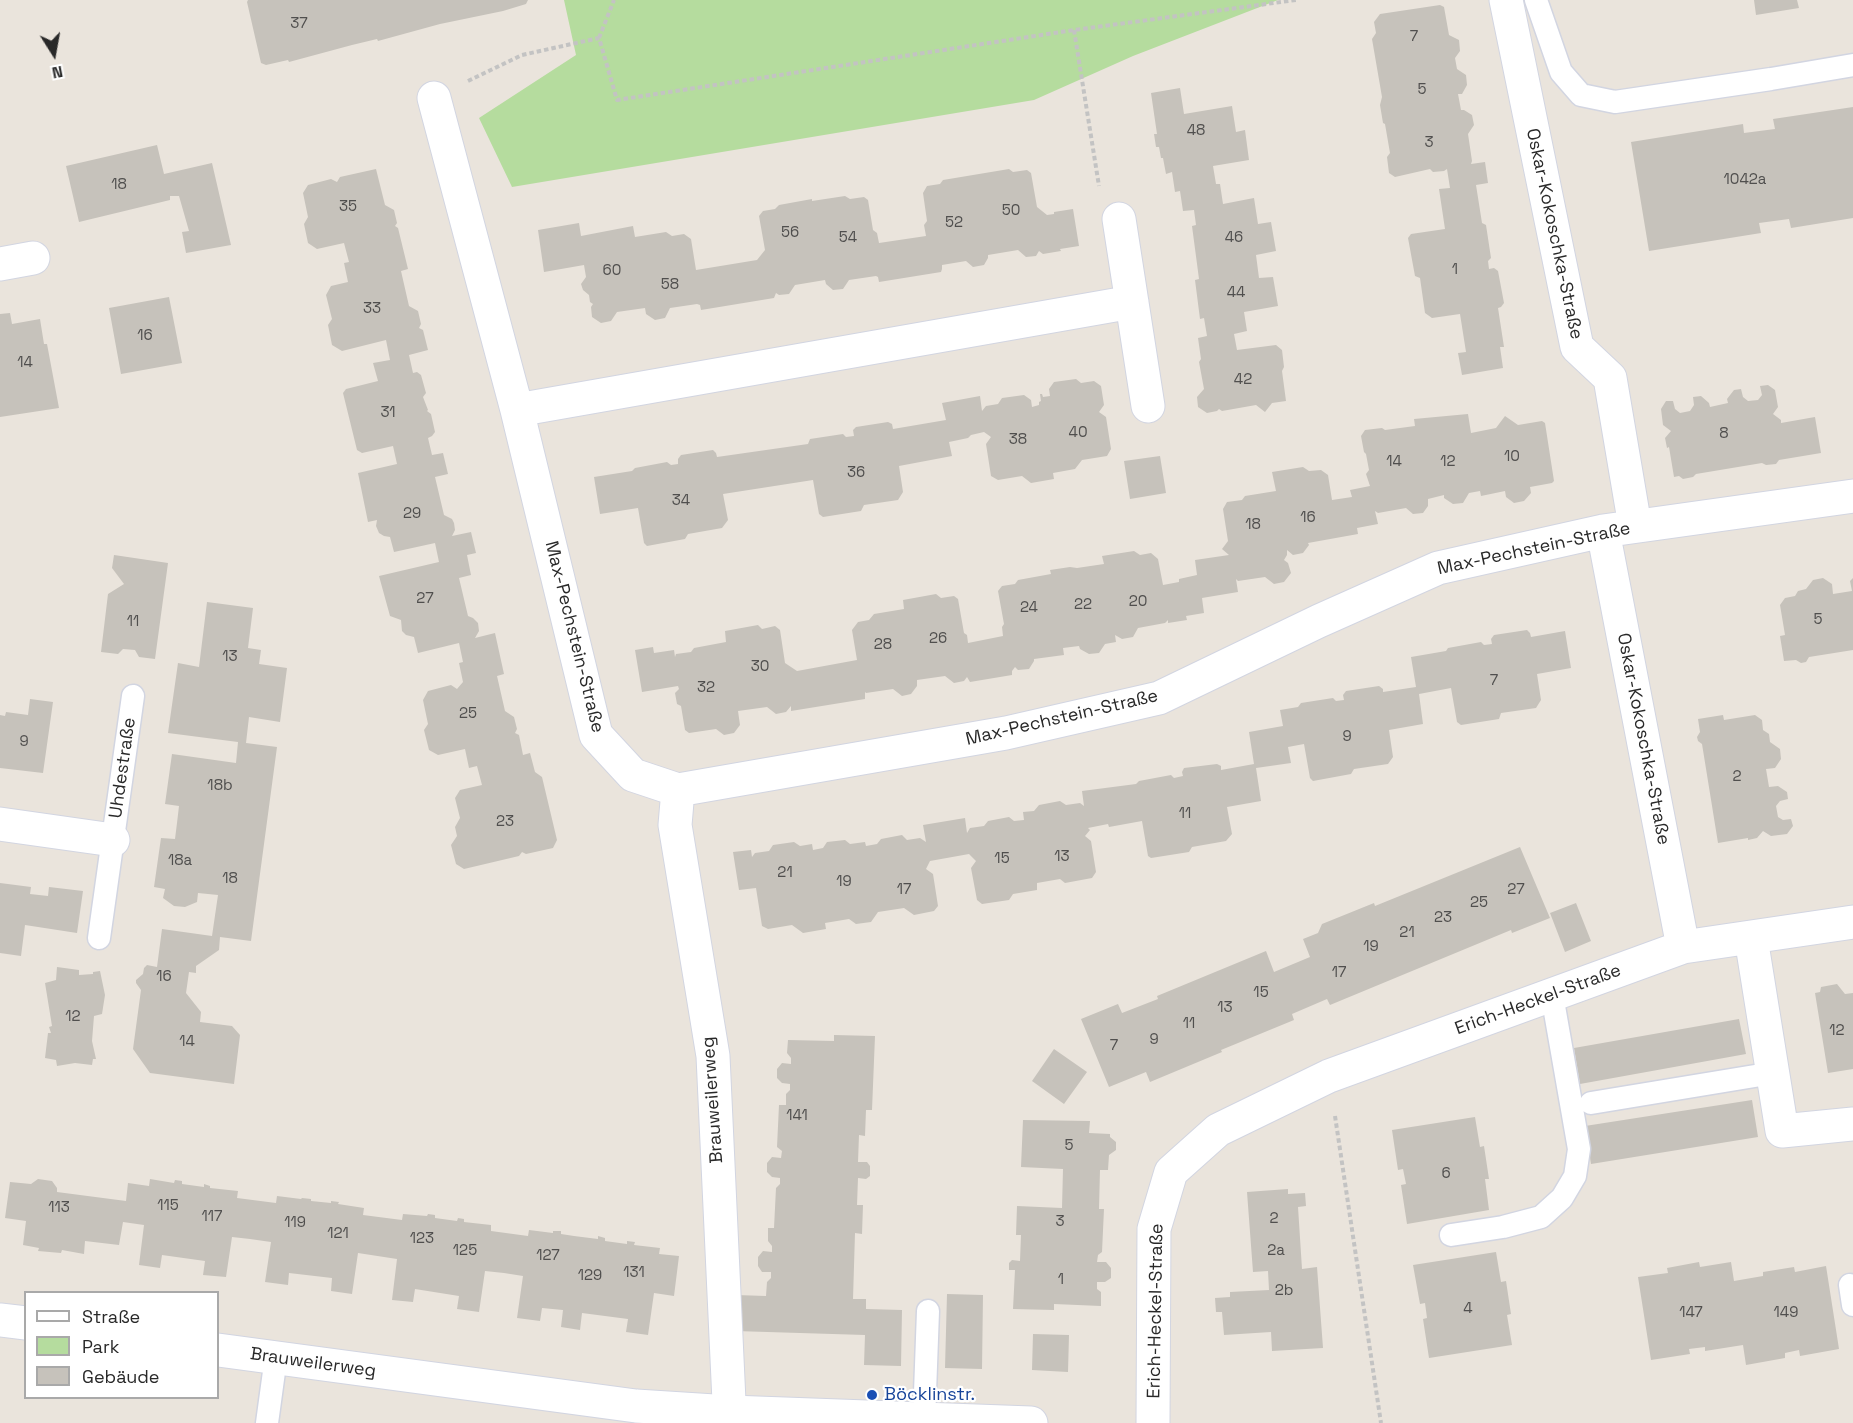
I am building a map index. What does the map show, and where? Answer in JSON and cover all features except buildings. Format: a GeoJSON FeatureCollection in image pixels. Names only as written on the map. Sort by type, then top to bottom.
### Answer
{"type":"FeatureCollection","features":[{"type":"Feature","properties":{"kind":"street","name":"Oskar-Kokoschka-Straße"},"geometry":{"type":"LineString","coordinates":[[1506,0],[1577,347],[1610,378],[1635,526]]}},
{"type":"Feature","properties":{"kind":"street","name":"Max-Pechstein-Straße"},"geometry":{"type":"LineString","coordinates":[[434,98],[517,410],[596,735],[633,775],[678,790],[1006,733],[1159,698],[1319,621],[1438,568],[1603,531],[1853,496]]}},
{"type":"Feature","properties":{"kind":"street"},"geometry":{"type":"LineString","coordinates":[[1119,219],[1148,406]]}},
{"type":"Feature","properties":{"kind":"street"},"geometry":{"type":"LineString","coordinates":[[0,264],[33,258]]}},
{"type":"Feature","properties":{"kind":"street"},"geometry":{"type":"LineString","coordinates":[[517,410],[1132,302]]}},
{"type":"Feature","properties":{"kind":"street","name":"Oskar-Kokoschka-Straße"},"geometry":{"type":"LineString","coordinates":[[1603,531],[1683,947]]}},
{"type":"Feature","properties":{"kind":"street","name":"Brauweilerweg"},"geometry":{"type":"LineString","coordinates":[[678,790],[675,825],[713,1056],[730,1417]]}},
{"type":"Feature","properties":{"kind":"street","name":"Uhdestraße"},"geometry":{"type":"LineString","coordinates":[[0,824],[113,840]]}},
{"type":"Feature","properties":{"kind":"street","name":"Erich-Heckel-Straße"},"geometry":{"type":"LineString","coordinates":[[1153,1423],[1154,1229],[1171,1172],[1218,1130],[1329,1076],[1683,947],[1853,922]]}},
{"type":"Feature","properties":{"kind":"street"},"geometry":{"type":"LineString","coordinates":[[1751,938],[1782,1131],[1853,1124]]}},
{"type":"Feature","properties":{"kind":"street"},"geometry":{"type":"LineString","coordinates":[[0,1320],[24,1323]]}},
{"type":"Feature","properties":{"kind":"street","name":"Brauweilerweg"},"geometry":{"type":"LineString","coordinates":[[219,1350],[730,1417],[1031,1423]]}},
{"type":"Feature","properties":{"kind":"lane"},"geometry":{"type":"LineString","coordinates":[[1536,0],[1561,72],[1581,95],[1615,102],[1771,80],[1853,65]]}},
{"type":"Feature","properties":{"kind":"lane","name":"Uhdestraße"},"geometry":{"type":"LineString","coordinates":[[99,938],[133,696]]}},
{"type":"Feature","properties":{"kind":"lane"},"geometry":{"type":"LineString","coordinates":[[1451,1235],[1503,1227],[1540,1216],[1562,1198],[1575,1176],[1579,1149],[1552,995]]}},
{"type":"Feature","properties":{"kind":"lane"},"geometry":{"type":"LineString","coordinates":[[1591,1103],[1773,1073]]}},
{"type":"Feature","properties":{"kind":"lane"},"geometry":{"type":"LineString","coordinates":[[924,1420],[928,1311]]}},
{"type":"Feature","properties":{"kind":"lane"},"geometry":{"type":"LineString","coordinates":[[267,1423],[276,1357]]}},
{"type":"Feature","properties":{"kind":"path"},"geometry":{"type":"LineString","coordinates":[[614,0],[600,38],[617,100],[1074,30],[1296,0]]}},
{"type":"Feature","properties":{"kind":"path"},"geometry":{"type":"LineString","coordinates":[[1074,30],[1102,201],[1119,219]]}},
{"type":"Feature","properties":{"kind":"path"},"geometry":{"type":"LineString","coordinates":[[434,98],[522,55],[600,38]]}},
{"type":"Feature","properties":{"kind":"path"},"geometry":{"type":"LineString","coordinates":[[1329,1076],[1381,1423]]}},
{"type":"Feature","properties":{"kind":"green space"},"geometry":{"type":"Polygon","coordinates":[[[564,0],[1278,0],[1133,56],[1034,100],[512,187],[479,118],[576,55],[564,0]]]}},
{"type":"Feature","properties":{"kind":"place","name":"Böcklinstr."},"geometry":{"type":"Point","coordinates":[872,1395]}}]}
